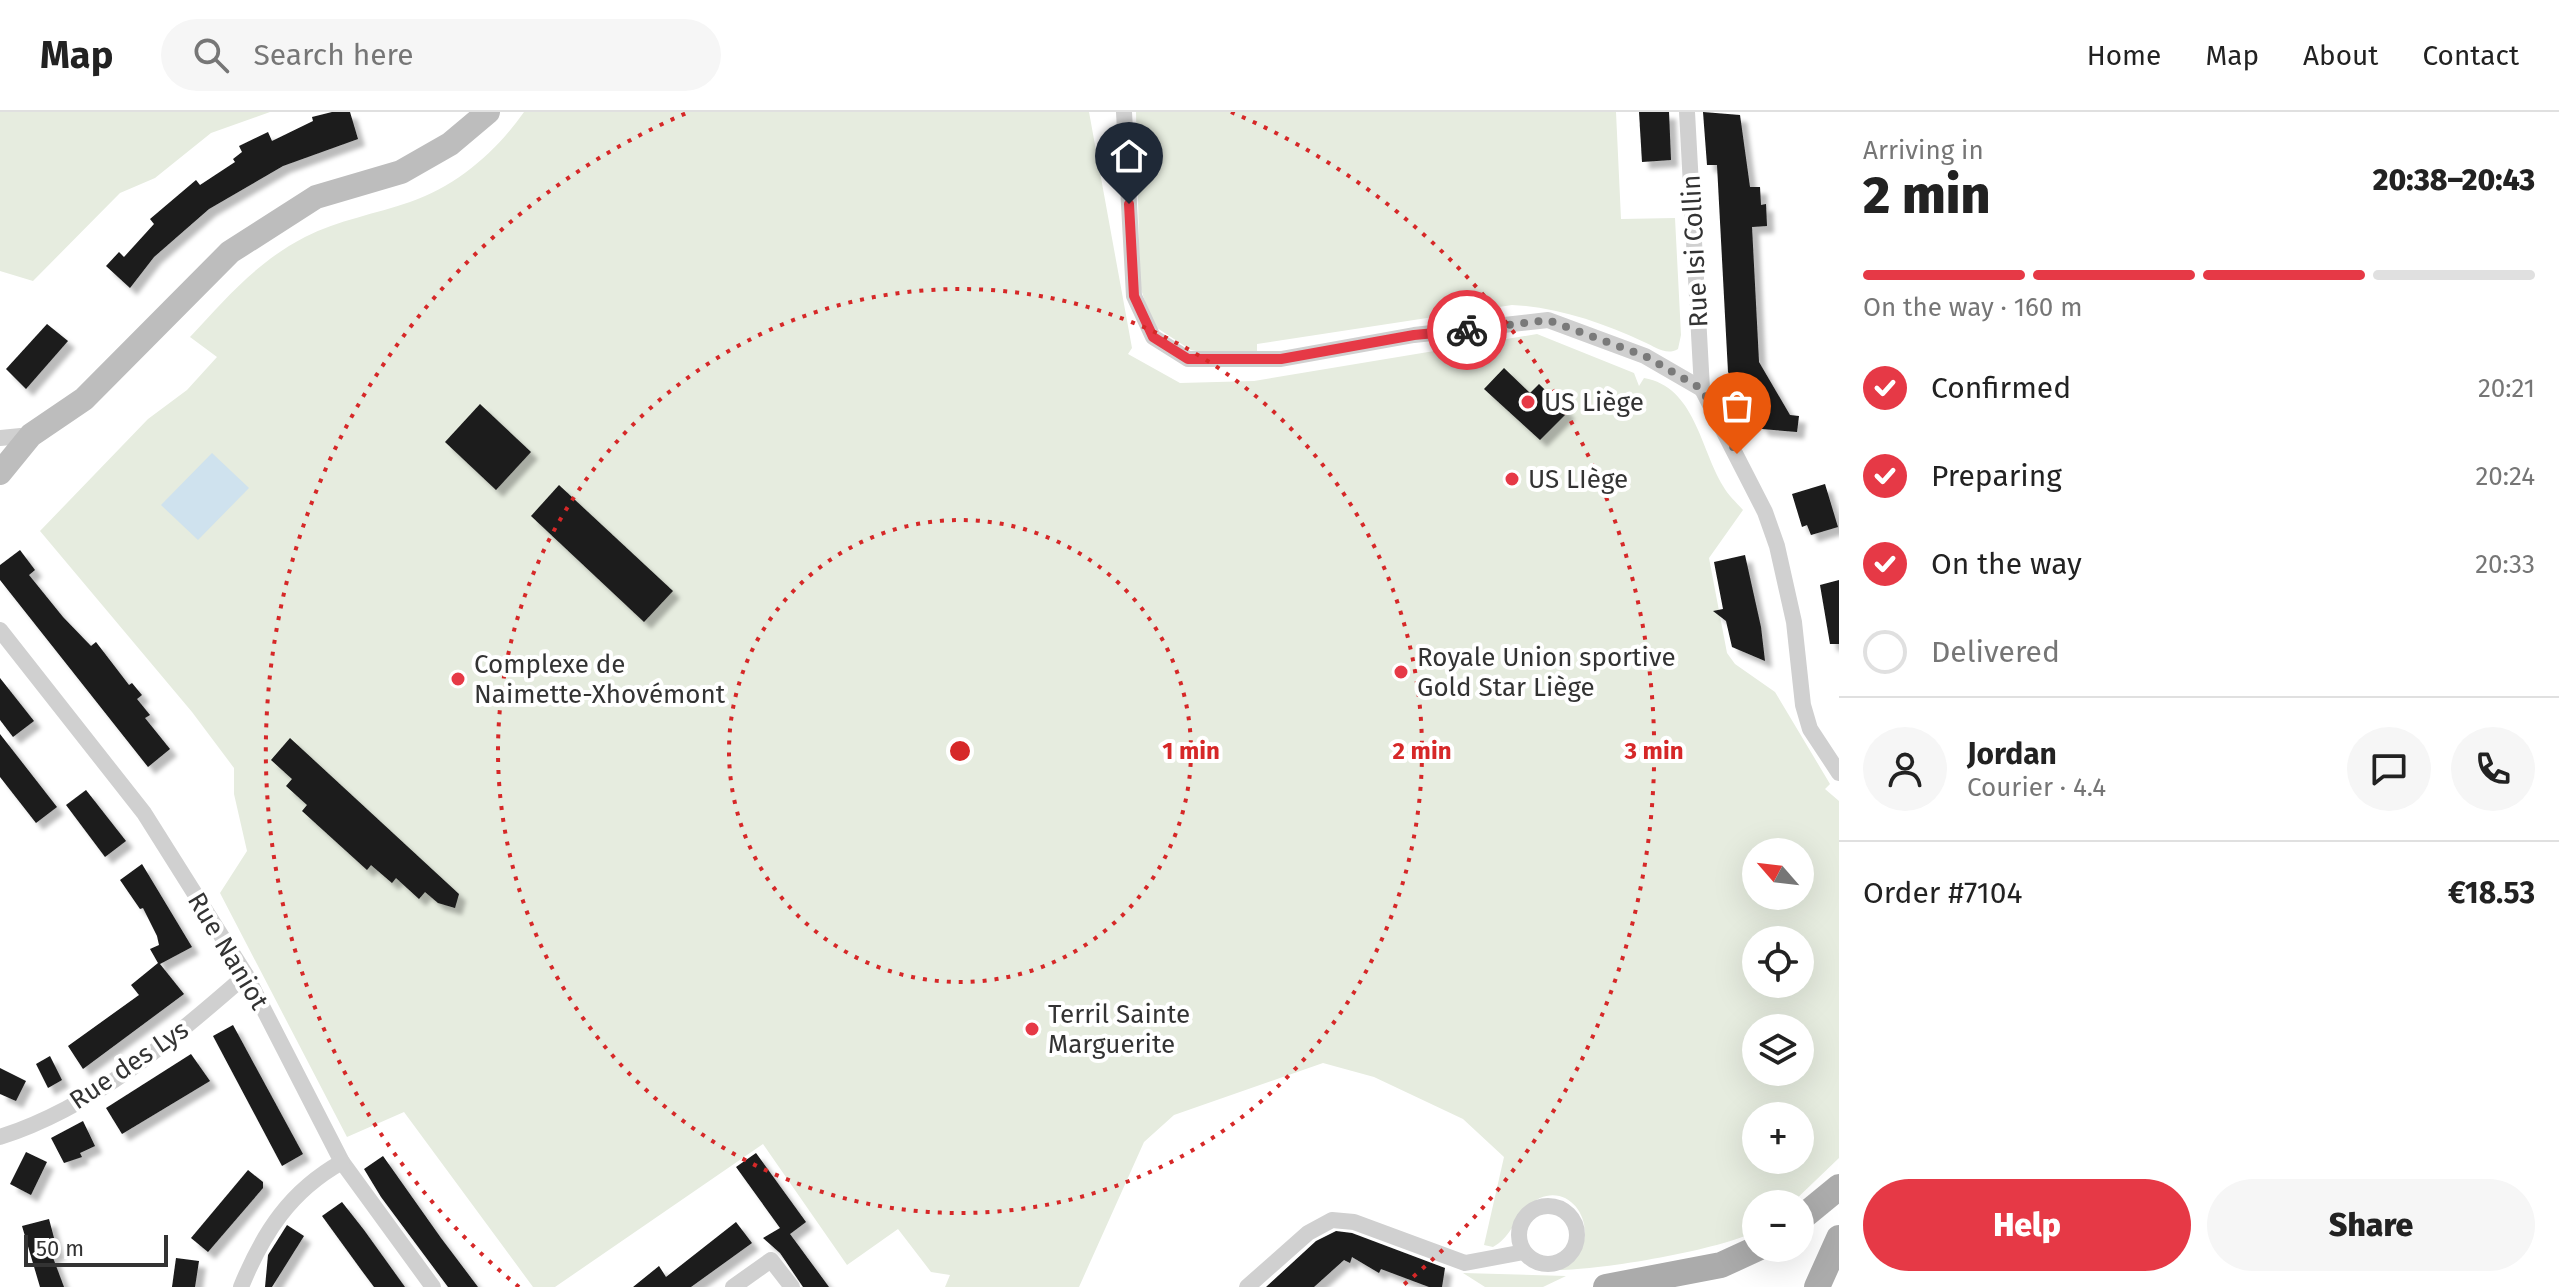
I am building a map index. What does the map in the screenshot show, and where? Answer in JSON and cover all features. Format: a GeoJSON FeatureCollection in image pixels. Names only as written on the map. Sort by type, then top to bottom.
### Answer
{"type":"FeatureCollection","features":[{"type":"Feature","properties":{"kind":"main road"},"geometry":{"type":"LineString","coordinates":[[1814,1208],[1839,1187]]}},
{"type":"Feature","properties":{"kind":"main road"},"geometry":{"type":"LineString","coordinates":[[1817,1287],[1839,1238]]}},
{"type":"Feature","properties":{"kind":"main road"},"geometry":{"type":"LineString","coordinates":[[1606,1287],[1721,1265],[1742,1255]]}},
{"type":"Feature","properties":{"kind":"street"},"geometry":{"type":"LineString","coordinates":[[0,473],[31,435],[84,399],[230,252],[316,197],[401,172],[450,144],[488,112]]}},
{"type":"Feature","properties":{"kind":"street"},"geometry":{"type":"LineString","coordinates":[[1124,112],[1134,296],[1153,337],[1188,359],[1281,359],[1414,335],[1548,320],[1645,356],[1702,389],[1765,512],[1794,622],[1803,705],[1810,729],[1839,773]]}},
{"type":"Feature","properties":{"kind":"street","name":"Rue Isi Collin"},"geometry":{"type":"LineString","coordinates":[[1687,112],[1702,389]]}},
{"type":"Feature","properties":{"kind":"street"},"geometry":{"type":"LineString","coordinates":[[0,438],[31,435]]}},
{"type":"Feature","properties":{"kind":"street","name":"Rue Naniot"},"geometry":{"type":"LineString","coordinates":[[0,630],[144,813],[246,975],[342,1162],[433,1287]]}},
{"type":"Feature","properties":{"kind":"street","name":"Rue des Lys"},"geometry":{"type":"LineString","coordinates":[[0,1137],[42,1123],[164,1047],[246,975]]}},
{"type":"Feature","properties":{"kind":"street"},"geometry":{"type":"LineString","coordinates":[[241,1287],[254,1253],[293,1197],[316,1176],[342,1162]]}},
{"type":"Feature","properties":{"kind":"street"},"geometry":{"type":"LineString","coordinates":[[1247,1287],[1308,1233],[1332,1220],[1354,1222],[1465,1263],[1524,1252]]}},
{"type":"Feature","properties":{"kind":"street"},"geometry":{"type":"LineString","coordinates":[[733,1287],[771,1260],[792,1287]]}},
{"type":"Feature","properties":{"kind":"shaded area"},"geometry":{"type":"Polygon","coordinates":[[[0,112],[270,112],[211,133],[155,178],[120,193],[33,281],[0,271],[0,112]]]}},
{"type":"Feature","properties":{"kind":"shaded area"},"geometry":{"type":"Polygon","coordinates":[[[524,112],[1089,112],[1132,348],[1128,354],[1180,383],[1254,381],[1537,334],[1634,373],[1639,386],[1644,378],[1675,393],[1694,421],[1723,486],[1743,510],[1709,558],[1727,653],[1735,664],[1775,692],[1830,784],[1825,789],[1839,801],[1839,1158],[1806,1190],[1742,1190],[1742,1237],[1739,1238],[1658,1258],[1555,1270],[1572,1261],[1581,1248],[1585,1234],[1577,1208],[1567,1199],[1555,1195],[1540,1198],[1526,1208],[1500,1242],[1493,1247],[1484,1245],[1504,1157],[1463,1119],[1374,1077],[1323,1063],[1174,1115],[1144,1142],[1079,1287],[945,1287],[950,1275],[931,1272],[898,1229],[847,1265],[763,1144],[555,1287],[533,1287],[404,1112],[347,1137],[220,893],[247,851],[234,794],[234,768],[192,712],[40,531],[148,419],[187,390],[217,357],[190,337],[257,269],[318,231],[410,202],[444,187],[474,166],[501,141],[524,112]]]}},
{"type":"Feature","properties":{"kind":"shaded area"},"geometry":{"type":"Polygon","coordinates":[[[1136,112],[1616,112],[1621,219],[1675,218],[1681,335],[1678,349],[1669,352],[1661,350],[1580,317],[1512,305],[1257,344],[1257,351],[1214,354],[1191,350],[1157,328],[1140,286],[1136,112]]]}},
{"type":"Feature","properties":{"kind":"shaded area"},"geometry":{"type":"Polygon","coordinates":[[[1463,1273],[1566,1276],[1543,1287],[1485,1287],[1463,1273]]]}},
{"type":"Feature","properties":{"kind":"water"},"geometry":{"type":"Polygon","coordinates":[[[212,453],[249,488],[198,540],[161,505],[212,453]]]}},
{"type":"Feature","properties":{"kind":"building"},"geometry":{"type":"Polygon","coordinates":[[[350,112],[358,139],[283,166],[209,209],[154,257],[130,288],[106,266],[119,252],[124,257],[154,224],[150,219],[196,180],[200,185],[235,162],[233,159],[242,152],[239,146],[268,132],[272,141],[313,121],[312,117],[350,112]]]}},
{"type":"Feature","properties":{"kind":"building"},"geometry":{"type":"Polygon","coordinates":[[[1639,112],[1669,112],[1671,160],[1642,162],[1639,112]]]}},
{"type":"Feature","properties":{"kind":"building"},"geometry":{"type":"Polygon","coordinates":[[[1703,112],[1740,115],[1750,187],[1760,187],[1761,205],[1766,204],[1767,226],[1752,227],[1759,362],[1790,415],[1799,416],[1797,432],[1762,429],[1728,372],[1717,165],[1707,165],[1703,112]]]}},
{"type":"Feature","properties":{"kind":"building"},"geometry":{"type":"Polygon","coordinates":[[[47,324],[68,341],[26,389],[6,369],[47,324]]]}},
{"type":"Feature","properties":{"kind":"building","name":"US Liège"},"geometry":{"type":"Polygon","coordinates":[[[1504,368],[1530,393],[1539,384],[1568,412],[1540,440],[1484,389],[1504,368]]]}},
{"type":"Feature","properties":{"kind":"building"},"geometry":{"type":"Polygon","coordinates":[[[480,404],[531,452],[496,490],[445,442],[480,404]]]}},
{"type":"Feature","properties":{"kind":"building"},"geometry":{"type":"Polygon","coordinates":[[[1825,484],[1838,527],[1811,535],[1807,525],[1802,527],[1792,494],[1825,484]]]}},
{"type":"Feature","properties":{"kind":"building"},"geometry":{"type":"Polygon","coordinates":[[[559,485],[673,591],[644,622],[531,516],[559,485]]]}},
{"type":"Feature","properties":{"kind":"building"},"geometry":{"type":"Polygon","coordinates":[[[20,550],[35,570],[29,575],[63,617],[91,646],[96,642],[129,685],[132,683],[142,695],[137,699],[150,715],[145,718],[170,749],[148,767],[0,580],[0,565],[20,550]]]}},
{"type":"Feature","properties":{"kind":"building"},"geometry":{"type":"Polygon","coordinates":[[[1745,555],[1765,661],[1732,647],[1726,621],[1713,611],[1723,609],[1714,562],[1745,555]]]}},
{"type":"Feature","properties":{"kind":"building"},"geometry":{"type":"Polygon","coordinates":[[[1839,580],[1839,644],[1830,644],[1820,585],[1839,580]]]}},
{"type":"Feature","properties":{"kind":"building"},"geometry":{"type":"Polygon","coordinates":[[[0,678],[34,721],[13,737],[0,720],[0,678]]]}},
{"type":"Feature","properties":{"kind":"building"},"geometry":{"type":"Polygon","coordinates":[[[0,734],[57,807],[36,823],[0,777],[0,734]]]}},
{"type":"Feature","properties":{"kind":"building"},"geometry":{"type":"Polygon","coordinates":[[[290,738],[459,894],[455,908],[438,903],[425,892],[419,899],[396,878],[392,883],[371,865],[367,870],[302,811],[307,805],[286,786],[292,779],[271,760],[290,738]]]}},
{"type":"Feature","properties":{"kind":"building"},"geometry":{"type":"Polygon","coordinates":[[[86,790],[126,841],[105,857],[66,805],[86,790]]]}},
{"type":"Feature","properties":{"kind":"building"},"geometry":{"type":"Polygon","coordinates":[[[142,864],[192,947],[160,964],[184,994],[83,1069],[68,1046],[139,995],[131,985],[158,963],[150,949],[159,945],[157,936],[143,908],[140,909],[120,880],[142,864]]]}},
{"type":"Feature","properties":{"kind":"building"},"geometry":{"type":"Polygon","coordinates":[[[233,1025],[303,1154],[282,1166],[213,1036],[233,1025]]]}},
{"type":"Feature","properties":{"kind":"building"},"geometry":{"type":"Polygon","coordinates":[[[191,1054],[210,1081],[122,1134],[106,1108],[191,1054]]]}},
{"type":"Feature","properties":{"kind":"building"},"geometry":{"type":"Polygon","coordinates":[[[50,1056],[62,1080],[48,1088],[36,1064],[50,1056]]]}},
{"type":"Feature","properties":{"kind":"building"},"geometry":{"type":"Polygon","coordinates":[[[0,1068],[26,1081],[16,1101],[0,1094],[0,1068]]]}},
{"type":"Feature","properties":{"kind":"building"},"geometry":{"type":"Polygon","coordinates":[[[83,1121],[95,1146],[80,1153],[82,1157],[64,1163],[51,1138],[83,1121]]]}},
{"type":"Feature","properties":{"kind":"building"},"geometry":{"type":"Polygon","coordinates":[[[26,1152],[47,1162],[31,1195],[10,1184],[26,1152]]]}},
{"type":"Feature","properties":{"kind":"building"},"geometry":{"type":"Polygon","coordinates":[[[756,1153],[806,1222],[790,1234],[829,1287],[803,1287],[780,1253],[763,1238],[780,1228],[736,1167],[756,1153]]]}},
{"type":"Feature","properties":{"kind":"building"},"geometry":{"type":"Polygon","coordinates":[[[383,1156],[478,1287],[448,1287],[381,1197],[364,1169],[383,1156]]]}},
{"type":"Feature","properties":{"kind":"building"},"geometry":{"type":"Polygon","coordinates":[[[248,1170],[263,1182],[263,1188],[208,1252],[191,1238],[248,1170]]]}},
{"type":"Feature","properties":{"kind":"building"},"geometry":{"type":"Polygon","coordinates":[[[342,1202],[405,1287],[374,1287],[362,1271],[322,1216],[342,1202]]]}},
{"type":"Feature","properties":{"kind":"building"},"geometry":{"type":"Polygon","coordinates":[[[49,1219],[58,1253],[52,1255],[64,1287],[40,1287],[22,1226],[49,1219]]]}},
{"type":"Feature","properties":{"kind":"building"},"geometry":{"type":"Polygon","coordinates":[[[736,1222],[752,1243],[691,1287],[633,1287],[659,1266],[666,1277],[736,1222]]]}},
{"type":"Feature","properties":{"kind":"building"},"geometry":{"type":"Polygon","coordinates":[[[287,1225],[304,1236],[272,1287],[265,1287],[268,1255],[287,1225]]]}},
{"type":"Feature","properties":{"kind":"building"},"geometry":{"type":"Polygon","coordinates":[[[1336,1231],[1352,1233],[1445,1268],[1442,1287],[1429,1287],[1381,1269],[1379,1273],[1352,1257],[1350,1263],[1344,1260],[1314,1287],[1266,1287],[1316,1241],[1336,1231]]]}},
{"type":"Feature","properties":{"kind":"building"},"geometry":{"type":"Polygon","coordinates":[[[176,1258],[199,1261],[195,1287],[172,1287],[176,1258]]]}},
{"type":"Feature","properties":{"kind":"way so far"},"geometry":{"type":"LineString","coordinates":[[1467,330],[1548,320],[1645,356],[1702,389],[1737,454]]}},
{"type":"Feature","properties":{"kind":"place","name":"US Liège"},"geometry":{"type":"Point","coordinates":[1528,402]}},
{"type":"Feature","properties":{"kind":"place","name":"US LIège"},"geometry":{"type":"Point","coordinates":[1512,479]}},
{"type":"Feature","properties":{"kind":"place","name":"Royale Union sportive Gold Star Liège"},"geometry":{"type":"Point","coordinates":[1401,672]}},
{"type":"Feature","properties":{"kind":"place","name":"Complexe de Naimette-Xhovémont"},"geometry":{"type":"Point","coordinates":[458,679]}},
{"type":"Feature","properties":{"kind":"place","name":"Terril Sainte Marguerite"},"geometry":{"type":"Point","coordinates":[1032,1029]}},
{"type":"Feature","properties":{"kind":"route"},"geometry":{"type":"LineString","coordinates":[[1129,204],[1134,296],[1153,337],[1188,359],[1281,359],[1414,335],[1467,330]]}}]}
